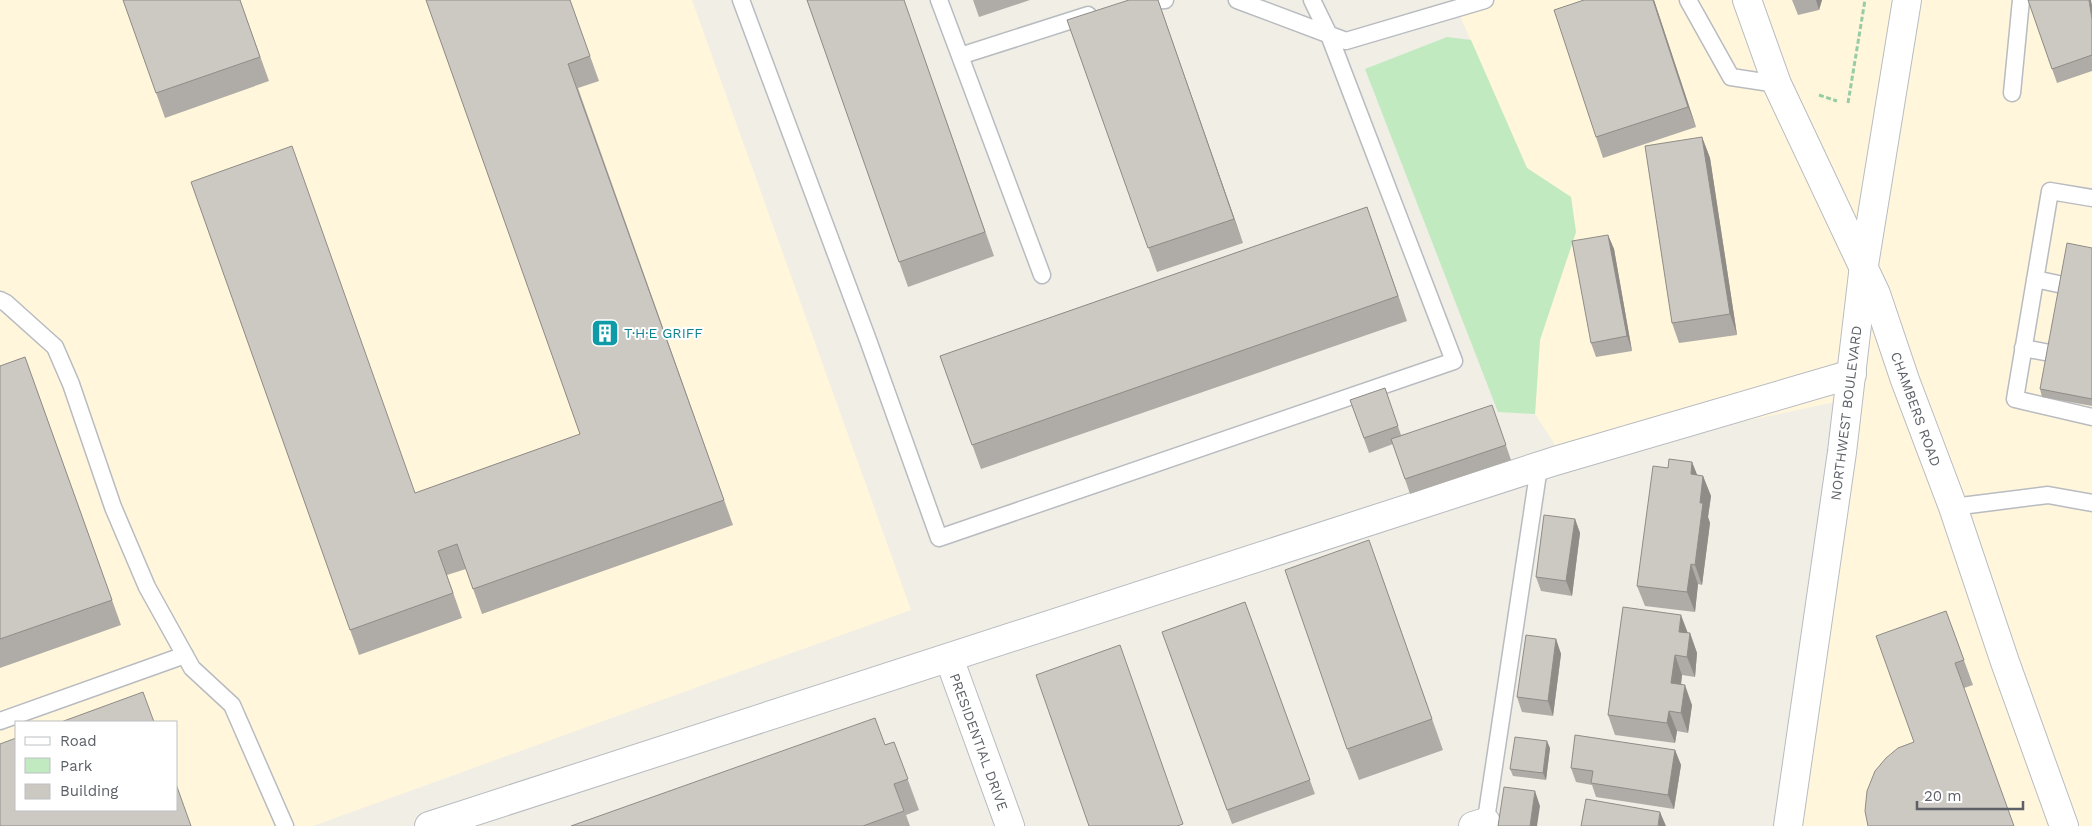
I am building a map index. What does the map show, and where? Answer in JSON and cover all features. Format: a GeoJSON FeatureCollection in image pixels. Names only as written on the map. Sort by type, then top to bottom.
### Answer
{"type":"FeatureCollection","features":[{"type":"Feature","properties":{"kind":"street","name":"CHAMBERS ROAD"},"geometry":{"type":"LineString","coordinates":[[1747,0],[1777,84],[1864,265],[1953,507],[2064,826]]}},
{"type":"Feature","properties":{"kind":"street","name":"NORTHWEST BOULEVARD"},"geometry":{"type":"LineString","coordinates":[[1788,826],[1852,374],[1864,265],[1902,21],[1907,0]]}},
{"type":"Feature","properties":{"kind":"street"},"geometry":{"type":"LineString","coordinates":[[429,826],[1539,467],[1852,374]]}},
{"type":"Feature","properties":{"kind":"street","name":"PRESIDENTIAL DRIVE"},"geometry":{"type":"LineString","coordinates":[[949,658],[1010,826]]}},
{"type":"Feature","properties":{"kind":"lane"},"geometry":{"type":"LineString","coordinates":[[741,0],[868,340],[939,538],[1454,361],[1329,35],[1312,0]]}},
{"type":"Feature","properties":{"kind":"lane"},"geometry":{"type":"LineString","coordinates":[[939,0],[1042,275]]}},
{"type":"Feature","properties":{"kind":"lane"},"geometry":{"type":"LineString","coordinates":[[1125,3],[1165,0]]}},
{"type":"Feature","properties":{"kind":"lane"},"geometry":{"type":"LineString","coordinates":[[1237,0],[1346,42],[1485,0]]}},
{"type":"Feature","properties":{"kind":"lane"},"geometry":{"type":"LineString","coordinates":[[1688,0],[1731,77],[1777,84]]}},
{"type":"Feature","properties":{"kind":"lane"},"geometry":{"type":"LineString","coordinates":[[2012,93],[2021,0]]}},
{"type":"Feature","properties":{"kind":"lane"},"geometry":{"type":"LineString","coordinates":[[960,56],[1106,9]]}},
{"type":"Feature","properties":{"kind":"lane"},"geometry":{"type":"LineString","coordinates":[[2092,198],[2050,191],[2015,399],[2092,417]]}},
{"type":"Feature","properties":{"kind":"lane"},"geometry":{"type":"LineString","coordinates":[[2036,279],[2063,285]]}},
{"type":"Feature","properties":{"kind":"lane"},"geometry":{"type":"LineString","coordinates":[[0,300],[6,303],[55,347],[71,384],[113,507],[147,587],[192,668],[232,705],[286,826]]}},
{"type":"Feature","properties":{"kind":"lane"},"geometry":{"type":"LineString","coordinates":[[2023,348],[2050,353]]}},
{"type":"Feature","properties":{"kind":"lane"},"geometry":{"type":"LineString","coordinates":[[1481,825],[1539,467]]}},
{"type":"Feature","properties":{"kind":"lane"},"geometry":{"type":"LineString","coordinates":[[1953,507],[2048,495],[2092,503]]}},
{"type":"Feature","properties":{"kind":"lane"},"geometry":{"type":"LineString","coordinates":[[0,721],[185,655]]}},
{"type":"Feature","properties":{"kind":"path"},"geometry":{"type":"LineString","coordinates":[[1848,103],[1865,0]]}},
{"type":"Feature","properties":{"kind":"shaded area"},"geometry":{"type":"Polygon","coordinates":[[[0,0],[692,0],[911,610],[313,826],[0,826],[0,0]]]}},
{"type":"Feature","properties":{"kind":"shaded area"},"geometry":{"type":"Polygon","coordinates":[[[1453,0],[2092,0],[2092,826],[1786,826],[1849,399],[1565,460],[1535,414],[1540,340],[1576,232],[1571,197],[1527,168],[1453,0]]]}},
{"type":"Feature","properties":{"kind":"green space"},"geometry":{"type":"Polygon","coordinates":[[[1447,37],[1471,40],[1527,168],[1571,197],[1576,232],[1540,340],[1535,414],[1498,412],[1365,69],[1447,37]]]}},
{"type":"Feature","properties":{"kind":"building"},"geometry":{"type":"Polygon","coordinates":[[[123,0],[240,0],[260,57],[156,93],[123,0]]]}},
{"type":"Feature","properties":{"kind":"building","name":"T·H·E GRIFF"},"geometry":{"type":"Polygon","coordinates":[[[426,0],[570,0],[590,56],[568,64],[724,500],[473,589],[457,544],[438,551],[453,593],[350,630],[191,182],[292,146],[415,493],[580,434],[426,0]]]}},
{"type":"Feature","properties":{"kind":"building"},"geometry":{"type":"Polygon","coordinates":[[[807,0],[904,0],[985,232],[899,262],[807,0]]]}},
{"type":"Feature","properties":{"kind":"building"},"geometry":{"type":"Polygon","coordinates":[[[1129,0],[1158,0],[1234,219],[1148,248],[1067,20],[1129,0]]]}},
{"type":"Feature","properties":{"kind":"building"},"geometry":{"type":"Polygon","coordinates":[[[1584,0],[1653,0],[1688,107],[1596,137],[1554,10],[1584,0]]]}},
{"type":"Feature","properties":{"kind":"building"},"geometry":{"type":"Polygon","coordinates":[[[2028,0],[2089,0],[2092,19],[2092,55],[2052,69],[2028,0]]]}},
{"type":"Feature","properties":{"kind":"building"},"geometry":{"type":"Polygon","coordinates":[[[1702,137],[1730,314],[1672,323],[1645,146],[1702,137]]]}},
{"type":"Feature","properties":{"kind":"building"},"geometry":{"type":"Polygon","coordinates":[[[1367,207],[1398,296],[972,445],[940,356],[1367,207]]]}},
{"type":"Feature","properties":{"kind":"building"},"geometry":{"type":"Polygon","coordinates":[[[1608,235],[1627,336],[1591,343],[1572,241],[1608,235]]]}},
{"type":"Feature","properties":{"kind":"building"},"geometry":{"type":"Polygon","coordinates":[[[2067,243],[2092,248],[2092,399],[2040,389],[2067,243]]]}},
{"type":"Feature","properties":{"kind":"building"},"geometry":{"type":"Polygon","coordinates":[[[25,357],[112,600],[0,639],[0,366],[25,357]]]}},
{"type":"Feature","properties":{"kind":"building"},"geometry":{"type":"Polygon","coordinates":[[[1385,388],[1398,426],[1364,438],[1350,400],[1385,388]]]}},
{"type":"Feature","properties":{"kind":"building"},"geometry":{"type":"Polygon","coordinates":[[[1492,405],[1506,445],[1405,479],[1391,439],[1492,405]]]}},
{"type":"Feature","properties":{"kind":"building"},"geometry":{"type":"Polygon","coordinates":[[[1669,459],[1692,462],[1691,474],[1703,476],[1700,503],[1703,503],[1695,565],[1691,564],[1687,592],[1637,586],[1653,466],[1668,468],[1669,459]]]}},
{"type":"Feature","properties":{"kind":"building"},"geometry":{"type":"Polygon","coordinates":[[[1544,515],[1575,519],[1566,581],[1536,577],[1544,515]]]}},
{"type":"Feature","properties":{"kind":"building"},"geometry":{"type":"Polygon","coordinates":[[[1369,540],[1432,719],[1347,749],[1285,570],[1369,540]]]}},
{"type":"Feature","properties":{"kind":"building"},"geometry":{"type":"Polygon","coordinates":[[[1245,602],[1310,780],[1227,810],[1162,632],[1245,602]]]}},
{"type":"Feature","properties":{"kind":"building"},"geometry":{"type":"Polygon","coordinates":[[[1623,607],[1681,615],[1679,632],[1690,633],[1687,657],[1675,655],[1671,683],[1685,685],[1681,713],[1669,711],[1667,723],[1608,715],[1623,607]]]}},
{"type":"Feature","properties":{"kind":"building"},"geometry":{"type":"Polygon","coordinates":[[[1946,611],[1964,660],[1955,663],[2014,826],[1868,826],[1865,811],[1867,791],[1875,771],[1898,748],[1914,742],[1876,636],[1946,611]]]}},
{"type":"Feature","properties":{"kind":"building"},"geometry":{"type":"Polygon","coordinates":[[[1526,635],[1556,639],[1548,701],[1517,697],[1526,635]]]}},
{"type":"Feature","properties":{"kind":"building"},"geometry":{"type":"Polygon","coordinates":[[[1120,645],[1183,824],[1177,826],[1089,826],[1036,675],[1120,645]]]}},
{"type":"Feature","properties":{"kind":"building"},"geometry":{"type":"Polygon","coordinates":[[[143,692],[154,721],[64,721],[143,692]]]}},
{"type":"Feature","properties":{"kind":"building"},"geometry":{"type":"Polygon","coordinates":[[[875,718],[885,745],[894,742],[908,779],[894,784],[904,811],[863,826],[571,826],[875,718]]]}},
{"type":"Feature","properties":{"kind":"building"},"geometry":{"type":"Polygon","coordinates":[[[1575,735],[1675,750],[1668,795],[1591,783],[1593,771],[1571,768],[1575,735]]]}},
{"type":"Feature","properties":{"kind":"building"},"geometry":{"type":"Polygon","coordinates":[[[1515,737],[1547,741],[1543,773],[1510,769],[1515,737]]]}},
{"type":"Feature","properties":{"kind":"building"},"geometry":{"type":"Polygon","coordinates":[[[15,738],[15,811],[178,811],[178,790],[191,826],[0,826],[0,744],[15,738]]]}},
{"type":"Feature","properties":{"kind":"building"},"geometry":{"type":"Polygon","coordinates":[[[1504,787],[1535,791],[1530,826],[1498,826],[1504,787]]]}},
{"type":"Feature","properties":{"kind":"building"},"geometry":{"type":"Polygon","coordinates":[[[1586,799],[1660,812],[1658,826],[1581,826],[1586,799]]]}},
{"type":"Feature","properties":{"kind":"place","name":"T·H·E GRIFF"},"geometry":{"type":"Point","coordinates":[605,333]}}]}
